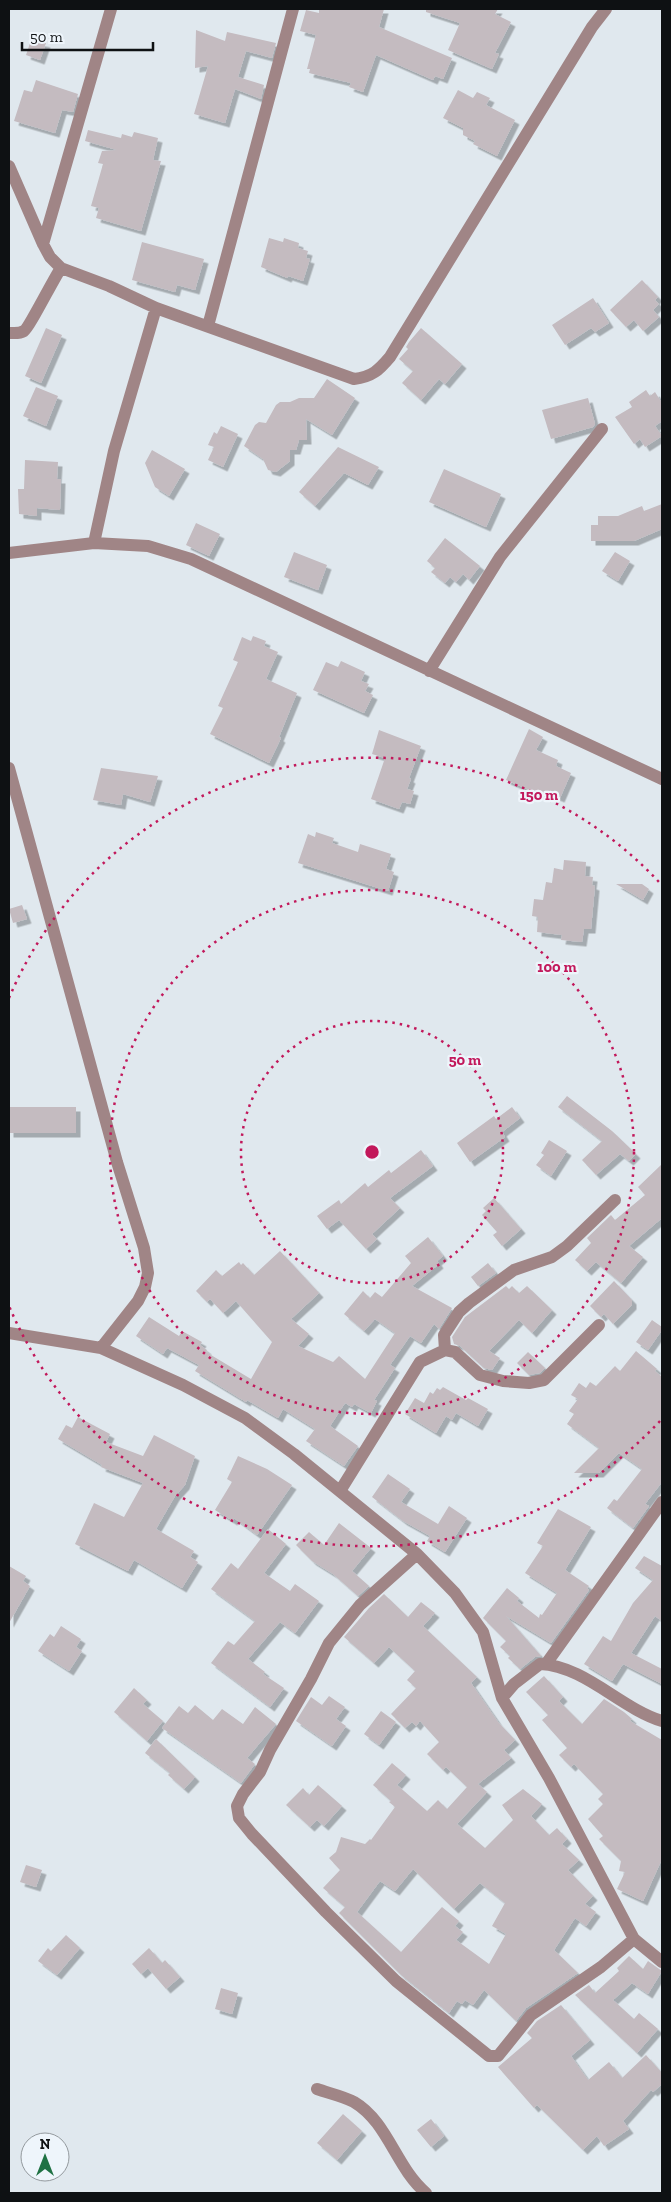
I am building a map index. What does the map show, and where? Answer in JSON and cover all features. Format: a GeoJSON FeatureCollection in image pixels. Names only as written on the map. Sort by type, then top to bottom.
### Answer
{"type":"FeatureCollection","features":[{"type":"Feature","properties":{"kind":"street"},"geometry":{"type":"LineString","coordinates":[[43,244],[111,9]]}},
{"type":"Feature","properties":{"kind":"street"},"geometry":{"type":"LineString","coordinates":[[208,326],[293,9]]}},
{"type":"Feature","properties":{"kind":"street"},"geometry":{"type":"LineString","coordinates":[[9,166],[43,244],[50,256],[61,268],[109,286],[156,308],[354,379],[367,377],[379,370],[390,357],[592,27],[606,9]]}},
{"type":"Feature","properties":{"kind":"street"},"geometry":{"type":"LineString","coordinates":[[9,332],[19,334],[27,330],[47,290],[61,268]]}},
{"type":"Feature","properties":{"kind":"street"},"geometry":{"type":"LineString","coordinates":[[94,544],[114,452],[156,308]]}},
{"type":"Feature","properties":{"kind":"street"},"geometry":{"type":"LineString","coordinates":[[429,671],[500,556],[602,429]]}},
{"type":"Feature","properties":{"kind":"street"},"geometry":{"type":"LineString","coordinates":[[9,554],[94,544],[148,546],[191,558],[662,779]]}},
{"type":"Feature","properties":{"kind":"street"},"geometry":{"type":"LineString","coordinates":[[9,768],[117,1162],[144,1248],[148,1273],[146,1287],[138,1301],[101,1348]]}},
{"type":"Feature","properties":{"kind":"street"},"geometry":{"type":"LineString","coordinates":[[445,1350],[444,1335],[459,1312],[468,1303],[514,1270],[552,1257],[567,1246],[615,1200]]}},
{"type":"Feature","properties":{"kind":"street"},"geometry":{"type":"LineString","coordinates":[[340,1491],[420,1362],[445,1350],[455,1352],[480,1375],[503,1381],[529,1383],[544,1380],[599,1325]]}},
{"type":"Feature","properties":{"kind":"street"},"geometry":{"type":"LineString","coordinates":[[9,1333],[101,1348],[183,1385],[245,1418],[340,1491],[417,1554],[455,1593],[483,1632],[502,1698],[549,1778],[634,1939],[662,1962]]}},
{"type":"Feature","properties":{"kind":"street"},"geometry":{"type":"LineString","coordinates":[[546,1664],[662,1502]]}},
{"type":"Feature","properties":{"kind":"street"},"geometry":{"type":"LineString","coordinates":[[417,1554],[360,1605],[329,1643],[270,1750],[260,1772],[243,1794],[237,1806],[239,1818],[326,1912],[389,1974],[489,2056],[498,2056],[531,2015],[600,1967],[634,1939]]}},
{"type":"Feature","properties":{"kind":"street"},"geometry":{"type":"LineString","coordinates":[[502,1698],[514,1684],[540,1664],[546,1664],[562,1667],[646,1716],[662,1721]]}},
{"type":"Feature","properties":{"kind":"street"},"geometry":{"type":"LineString","coordinates":[[317,2088],[353,2102],[373,2118],[412,2181],[426,2193]]}},
{"type":"Feature","properties":{"kind":"building"},"geometry":{"type":"Polygon","coordinates":[[[319,9],[384,9],[379,27],[452,58],[443,79],[435,76],[433,80],[376,55],[363,92],[349,87],[351,83],[309,73],[310,69],[307,69],[316,35],[300,31],[306,10],[319,13],[319,9]]]}},
{"type":"Feature","properties":{"kind":"building"},"geometry":{"type":"Polygon","coordinates":[[[426,9],[498,9],[495,14],[511,22],[495,53],[499,54],[492,69],[448,50],[460,23],[426,12],[426,9]]]}},
{"type":"Feature","properties":{"kind":"building"},"geometry":{"type":"Polygon","coordinates":[[[196,30],[225,41],[227,32],[276,43],[272,58],[246,51],[238,77],[264,85],[261,99],[235,89],[225,123],[194,114],[208,66],[195,68],[196,30]]]}},
{"type":"Feature","properties":{"kind":"building"},"geometry":{"type":"Polygon","coordinates":[[[31,40],[46,43],[40,60],[26,55],[31,40]]]}},
{"type":"Feature","properties":{"kind":"building"},"geometry":{"type":"Polygon","coordinates":[[[36,80],[78,94],[73,112],[62,110],[55,133],[14,121],[24,90],[32,92],[36,80]]]}},
{"type":"Feature","properties":{"kind":"building"},"geometry":{"type":"Polygon","coordinates":[[[458,90],[473,98],[477,92],[490,98],[486,105],[515,120],[497,156],[473,144],[475,141],[463,135],[463,128],[443,118],[458,90]]]}},
{"type":"Feature","properties":{"kind":"building"},"geometry":{"type":"Polygon","coordinates":[[[88,130],[121,138],[122,134],[132,137],[134,132],[158,138],[153,160],[161,161],[141,231],[96,218],[99,208],[91,206],[103,164],[98,163],[102,151],[117,150],[85,141],[88,130]]]}},
{"type":"Feature","properties":{"kind":"building"},"geometry":{"type":"Polygon","coordinates":[[[269,238],[283,242],[284,238],[299,243],[298,248],[308,251],[306,258],[310,259],[303,281],[288,276],[287,278],[261,267],[269,238]]]}},
{"type":"Feature","properties":{"kind":"building"},"geometry":{"type":"Polygon","coordinates":[[[142,242],[204,259],[195,290],[177,285],[175,292],[132,280],[142,242]]]}},
{"type":"Feature","properties":{"kind":"building"},"geometry":{"type":"Polygon","coordinates":[[[642,280],[658,297],[655,300],[659,304],[653,310],[659,317],[643,331],[634,320],[626,327],[610,310],[642,280]]]}},
{"type":"Feature","properties":{"kind":"building"},"geometry":{"type":"Polygon","coordinates":[[[593,298],[609,323],[595,332],[591,328],[565,345],[552,325],[593,298]]]}},
{"type":"Feature","properties":{"kind":"building"},"geometry":{"type":"Polygon","coordinates":[[[46,328],[62,335],[41,383],[25,376],[46,328]]]}},
{"type":"Feature","properties":{"kind":"building"},"geometry":{"type":"Polygon","coordinates":[[[421,328],[462,364],[445,384],[439,379],[421,400],[402,383],[413,371],[399,359],[408,349],[406,347],[409,342],[421,328]]]}},
{"type":"Feature","properties":{"kind":"building"},"geometry":{"type":"Polygon","coordinates":[[[327,379],[355,398],[332,435],[306,419],[307,440],[299,440],[296,450],[290,450],[290,461],[276,472],[268,470],[263,459],[244,446],[255,425],[259,422],[266,423],[276,405],[280,402],[290,402],[299,398],[314,398],[327,379]]]}},
{"type":"Feature","properties":{"kind":"building"},"geometry":{"type":"Polygon","coordinates":[[[36,387],[58,396],[46,426],[23,416],[36,387]]]}},
{"type":"Feature","properties":{"kind":"building"},"geometry":{"type":"Polygon","coordinates":[[[646,390],[650,396],[655,392],[662,403],[662,421],[655,426],[662,436],[645,447],[640,439],[634,444],[615,417],[632,407],[629,402],[646,390]]]}},
{"type":"Feature","properties":{"kind":"building"},"geometry":{"type":"Polygon","coordinates":[[[588,398],[595,424],[593,427],[551,439],[542,410],[588,398]]]}},
{"type":"Feature","properties":{"kind":"building"},"geometry":{"type":"Polygon","coordinates":[[[221,426],[238,434],[223,467],[208,460],[214,447],[208,445],[214,432],[217,434],[221,426]]]}},
{"type":"Feature","properties":{"kind":"building"},"geometry":{"type":"Polygon","coordinates":[[[338,447],[379,467],[368,485],[344,473],[315,506],[299,492],[338,447]]]}},
{"type":"Feature","properties":{"kind":"building"},"geometry":{"type":"Polygon","coordinates":[[[152,450],[185,469],[169,496],[155,487],[145,463],[152,450]]]}},
{"type":"Feature","properties":{"kind":"building"},"geometry":{"type":"Polygon","coordinates":[[[25,460],[58,462],[57,479],[61,479],[60,510],[37,508],[37,516],[19,514],[18,489],[24,489],[25,460]]]}},
{"type":"Feature","properties":{"kind":"building"},"geometry":{"type":"Polygon","coordinates":[[[444,469],[501,494],[486,527],[429,502],[444,469]]]}},
{"type":"Feature","properties":{"kind":"building"},"geometry":{"type":"Polygon","coordinates":[[[662,504],[662,529],[634,541],[591,541],[591,525],[598,525],[598,516],[618,516],[642,506],[644,511],[662,504]]]}},
{"type":"Feature","properties":{"kind":"building"},"geometry":{"type":"Polygon","coordinates":[[[196,523],[220,534],[209,556],[186,545],[196,523]]]}},
{"type":"Feature","properties":{"kind":"building"},"geometry":{"type":"Polygon","coordinates":[[[445,538],[480,566],[469,580],[463,574],[456,582],[450,577],[445,583],[431,572],[435,568],[427,561],[445,538]]]}},
{"type":"Feature","properties":{"kind":"building"},"geometry":{"type":"Polygon","coordinates":[[[294,552],[327,565],[318,590],[284,577],[294,552]]]}},
{"type":"Feature","properties":{"kind":"building"},"geometry":{"type":"Polygon","coordinates":[[[615,552],[630,561],[618,581],[602,571],[615,552]]]}},
{"type":"Feature","properties":{"kind":"building"},"geometry":{"type":"Polygon","coordinates":[[[253,636],[266,641],[264,646],[278,652],[266,679],[297,693],[279,737],[281,738],[269,763],[210,734],[223,708],[218,706],[238,662],[233,660],[242,637],[251,641],[253,636]]]}},
{"type":"Feature","properties":{"kind":"building"},"geometry":{"type":"Polygon","coordinates":[[[341,661],[365,672],[361,681],[369,684],[365,691],[373,695],[364,713],[313,690],[326,662],[338,667],[341,661]]]}},
{"type":"Feature","properties":{"kind":"building"},"geometry":{"type":"Polygon","coordinates":[[[529,729],[543,737],[536,750],[558,760],[556,766],[571,773],[560,798],[546,792],[544,796],[506,780],[529,729]]]}},
{"type":"Feature","properties":{"kind":"building"},"geometry":{"type":"Polygon","coordinates":[[[379,730],[421,746],[409,778],[411,779],[407,789],[414,791],[410,804],[402,802],[399,809],[371,799],[385,758],[372,754],[379,730]]]}},
{"type":"Feature","properties":{"kind":"building"},"geometry":{"type":"Polygon","coordinates":[[[101,768],[158,776],[150,802],[123,794],[121,805],[93,800],[101,768]]]}},
{"type":"Feature","properties":{"kind":"building"},"geometry":{"type":"Polygon","coordinates":[[[316,832],[334,838],[332,843],[358,852],[360,844],[391,854],[386,869],[394,872],[388,891],[298,863],[308,834],[315,837],[316,832]]]}},
{"type":"Feature","properties":{"kind":"building"},"geometry":{"type":"Polygon","coordinates":[[[564,860],[586,862],[585,876],[593,877],[592,885],[595,886],[591,929],[584,929],[582,942],[561,940],[562,935],[537,932],[538,917],[532,916],[534,899],[543,900],[546,882],[552,883],[554,868],[563,870],[564,860]]]}},
{"type":"Feature","properties":{"kind":"building"},"geometry":{"type":"Polygon","coordinates":[[[616,884],[642,884],[649,889],[643,900],[616,884]]]}},
{"type":"Feature","properties":{"kind":"building"},"geometry":{"type":"Polygon","coordinates":[[[22,905],[27,919],[13,923],[9,909],[22,905]]]}},
{"type":"Feature","properties":{"kind":"building"},"geometry":{"type":"Polygon","coordinates":[[[567,1096],[612,1131],[636,1154],[629,1161],[620,1154],[596,1175],[582,1160],[602,1141],[558,1107],[567,1096]]]}},
{"type":"Feature","properties":{"kind":"building"},"geometry":{"type":"Polygon","coordinates":[[[9,1107],[76,1107],[76,1133],[9,1133],[9,1107]]]}},
{"type":"Feature","properties":{"kind":"building"},"geometry":{"type":"Polygon","coordinates":[[[512,1107],[520,1118],[502,1132],[505,1137],[470,1162],[457,1143],[494,1116],[496,1119],[512,1107]]]}},
{"type":"Feature","properties":{"kind":"building"},"geometry":{"type":"Polygon","coordinates":[[[549,1140],[567,1151],[551,1176],[536,1165],[544,1155],[541,1153],[549,1140]]]}},
{"type":"Feature","properties":{"kind":"building"},"geometry":{"type":"Polygon","coordinates":[[[421,1150],[433,1166],[390,1198],[400,1208],[372,1234],[377,1239],[366,1249],[339,1220],[327,1229],[317,1216],[339,1200],[341,1204],[365,1183],[368,1187],[389,1170],[391,1173],[421,1150]]]}},
{"type":"Feature","properties":{"kind":"building"},"geometry":{"type":"Polygon","coordinates":[[[662,1164],[662,1218],[629,1246],[643,1257],[621,1283],[596,1262],[587,1271],[575,1260],[591,1243],[587,1238],[611,1215],[615,1220],[645,1195],[638,1187],[662,1164]]]}},
{"type":"Feature","properties":{"kind":"building"},"geometry":{"type":"Polygon","coordinates":[[[494,1198],[521,1229],[502,1246],[493,1235],[497,1232],[482,1215],[486,1211],[483,1208],[494,1198]]]}},
{"type":"Feature","properties":{"kind":"building"},"geometry":{"type":"Polygon","coordinates":[[[428,1237],[443,1256],[437,1261],[439,1264],[412,1286],[452,1308],[439,1329],[434,1324],[421,1343],[410,1336],[390,1365],[395,1368],[374,1400],[377,1401],[371,1413],[354,1404],[352,1407],[345,1403],[330,1426],[358,1446],[344,1466],[306,1441],[315,1429],[283,1409],[278,1418],[247,1400],[246,1402],[195,1371],[199,1365],[167,1348],[163,1354],[136,1336],[149,1317],[179,1336],[182,1331],[202,1342],[200,1345],[207,1350],[206,1352],[251,1379],[272,1342],[236,1301],[223,1313],[210,1299],[207,1302],[196,1291],[216,1270],[222,1276],[239,1262],[241,1265],[243,1263],[254,1275],[280,1251],[319,1293],[291,1319],[309,1334],[298,1346],[333,1362],[339,1356],[365,1379],[395,1333],[375,1319],[364,1331],[344,1314],[363,1291],[370,1298],[375,1292],[382,1297],[411,1263],[405,1256],[428,1237]]]}},
{"type":"Feature","properties":{"kind":"building"},"geometry":{"type":"Polygon","coordinates":[[[488,1263],[496,1273],[478,1286],[471,1277],[488,1263]]]}},
{"type":"Feature","properties":{"kind":"building"},"geometry":{"type":"Polygon","coordinates":[[[614,1281],[632,1300],[632,1305],[613,1324],[604,1314],[601,1317],[590,1306],[614,1281]]]}},
{"type":"Feature","properties":{"kind":"building"},"geometry":{"type":"Polygon","coordinates":[[[506,1286],[509,1289],[512,1286],[519,1293],[527,1286],[552,1310],[532,1333],[519,1320],[489,1351],[500,1358],[492,1370],[484,1368],[460,1346],[454,1344],[452,1337],[465,1317],[506,1286]]]}},
{"type":"Feature","properties":{"kind":"building"},"geometry":{"type":"Polygon","coordinates":[[[652,1320],[662,1327],[662,1330],[648,1350],[636,1342],[652,1320]]]}},
{"type":"Feature","properties":{"kind":"building"},"geometry":{"type":"Polygon","coordinates":[[[636,1351],[657,1369],[655,1371],[662,1377],[662,1482],[645,1504],[649,1506],[633,1528],[607,1508],[614,1499],[617,1501],[642,1469],[619,1453],[599,1473],[574,1473],[599,1448],[567,1424],[574,1414],[569,1411],[578,1399],[571,1395],[579,1383],[586,1388],[590,1382],[596,1386],[615,1366],[620,1371],[636,1351]]]}},
{"type":"Feature","properties":{"kind":"building"},"geometry":{"type":"Polygon","coordinates":[[[528,1352],[545,1368],[540,1373],[529,1375],[517,1363],[528,1352]]]}},
{"type":"Feature","properties":{"kind":"building"},"geometry":{"type":"Polygon","coordinates":[[[443,1387],[466,1400],[468,1398],[488,1409],[478,1426],[456,1413],[452,1420],[446,1416],[436,1433],[405,1414],[415,1398],[424,1403],[430,1392],[433,1394],[437,1388],[440,1390],[443,1387]]]}},
{"type":"Feature","properties":{"kind":"building"},"geometry":{"type":"Polygon","coordinates":[[[78,1417],[110,1434],[106,1442],[143,1456],[154,1435],[195,1456],[185,1485],[175,1496],[156,1529],[194,1551],[190,1557],[198,1562],[182,1588],[134,1560],[128,1571],[75,1544],[94,1503],[124,1517],[143,1483],[101,1467],[102,1465],[58,1439],[66,1425],[72,1428],[78,1417]]]}},
{"type":"Feature","properties":{"kind":"building"},"geometry":{"type":"Polygon","coordinates":[[[238,1456],[267,1469],[292,1485],[257,1535],[234,1518],[233,1521],[215,1510],[232,1482],[227,1479],[238,1456]]]}},
{"type":"Feature","properties":{"kind":"building"},"geometry":{"type":"Polygon","coordinates":[[[388,1474],[410,1489],[401,1502],[438,1524],[449,1506],[467,1518],[445,1552],[427,1541],[430,1536],[403,1521],[372,1497],[388,1474]]]}},
{"type":"Feature","properties":{"kind":"building"},"geometry":{"type":"Polygon","coordinates":[[[558,1509],[591,1527],[565,1570],[589,1586],[587,1588],[589,1590],[551,1643],[506,1616],[541,1656],[535,1657],[520,1669],[500,1647],[506,1641],[483,1618],[507,1588],[519,1598],[517,1601],[539,1618],[540,1614],[542,1615],[557,1593],[525,1573],[543,1546],[537,1543],[558,1509]]]}},
{"type":"Feature","properties":{"kind":"building"},"geometry":{"type":"Polygon","coordinates":[[[339,1523],[371,1548],[352,1571],[369,1586],[358,1596],[333,1574],[312,1561],[296,1545],[309,1532],[324,1545],[339,1523]]]}},
{"type":"Feature","properties":{"kind":"building"},"geometry":{"type":"Polygon","coordinates":[[[268,1529],[286,1544],[264,1573],[290,1591],[295,1584],[319,1601],[295,1633],[280,1622],[248,1659],[265,1672],[263,1674],[284,1688],[270,1707],[211,1663],[228,1641],[234,1645],[255,1621],[211,1589],[231,1563],[238,1569],[268,1529]]]}},
{"type":"Feature","properties":{"kind":"building"},"geometry":{"type":"Polygon","coordinates":[[[644,1556],[662,1566],[662,1621],[655,1616],[631,1653],[662,1669],[662,1684],[623,1664],[612,1681],[584,1664],[603,1636],[611,1641],[633,1603],[653,1580],[635,1568],[644,1556]]]}},
{"type":"Feature","properties":{"kind":"building"},"geometry":{"type":"Polygon","coordinates":[[[9,1566],[26,1576],[23,1581],[30,1586],[9,1623],[9,1566]]]}},
{"type":"Feature","properties":{"kind":"building"},"geometry":{"type":"Polygon","coordinates":[[[384,1594],[408,1617],[421,1602],[435,1613],[423,1626],[477,1677],[471,1683],[498,1722],[515,1740],[504,1750],[511,1758],[478,1784],[487,1792],[457,1824],[485,1848],[513,1820],[502,1805],[523,1789],[542,1804],[531,1816],[549,1835],[557,1828],[567,1839],[562,1844],[579,1860],[568,1870],[593,1896],[585,1904],[596,1912],[586,1926],[575,1918],[554,1950],[578,1973],[526,2008],[516,2021],[484,1990],[473,2005],[465,2000],[462,2004],[457,2001],[449,2013],[401,1975],[339,1913],[345,1907],[323,1888],[340,1870],[329,1858],[336,1852],[341,1837],[365,1844],[371,1840],[395,1807],[373,1785],[392,1763],[406,1775],[397,1785],[427,1811],[438,1800],[447,1809],[467,1787],[446,1767],[443,1770],[427,1754],[439,1742],[420,1721],[416,1726],[412,1722],[405,1728],[391,1714],[416,1688],[407,1680],[415,1671],[389,1647],[374,1663],[344,1637],[384,1594]],[[413,1869],[395,1891],[380,1881],[357,1912],[401,1952],[442,1907],[459,1921],[455,1926],[463,1932],[456,1940],[489,1964],[506,1934],[492,1926],[505,1903],[480,1883],[454,1909],[413,1869]]]}},
{"type":"Feature","properties":{"kind":"building"},"geometry":{"type":"Polygon","coordinates":[[[61,1626],[81,1639],[76,1647],[82,1651],[69,1671],[38,1651],[50,1634],[54,1637],[61,1626]]]}},
{"type":"Feature","properties":{"kind":"building"},"geometry":{"type":"Polygon","coordinates":[[[544,1676],[563,1697],[559,1701],[582,1724],[604,1699],[624,1712],[632,1719],[630,1721],[662,1740],[662,1859],[643,1901],[617,1889],[625,1872],[619,1871],[621,1861],[599,1839],[603,1836],[588,1819],[603,1804],[598,1799],[603,1794],[574,1764],[571,1767],[559,1755],[567,1748],[542,1720],[548,1715],[526,1692],[544,1676]]]}},
{"type":"Feature","properties":{"kind":"building"},"geometry":{"type":"Polygon","coordinates":[[[134,1688],[147,1700],[143,1704],[163,1721],[147,1741],[114,1712],[134,1688]]]}},
{"type":"Feature","properties":{"kind":"building"},"geometry":{"type":"Polygon","coordinates":[[[329,1696],[345,1707],[336,1719],[346,1726],[332,1746],[296,1721],[311,1697],[322,1705],[329,1696]]]}},
{"type":"Feature","properties":{"kind":"building"},"geometry":{"type":"Polygon","coordinates":[[[195,1705],[213,1720],[222,1709],[243,1724],[255,1707],[276,1724],[247,1758],[255,1764],[241,1783],[162,1728],[179,1706],[188,1713],[195,1705]]]}},
{"type":"Feature","properties":{"kind":"building"},"geometry":{"type":"Polygon","coordinates":[[[381,1711],[396,1722],[379,1745],[364,1734],[381,1711]]]}},
{"type":"Feature","properties":{"kind":"building"},"geometry":{"type":"Polygon","coordinates":[[[156,1739],[195,1777],[184,1789],[168,1775],[170,1773],[145,1753],[156,1739]]]}},
{"type":"Feature","properties":{"kind":"building"},"geometry":{"type":"Polygon","coordinates":[[[318,1785],[342,1806],[324,1826],[317,1820],[310,1827],[286,1805],[303,1788],[309,1795],[318,1785]]]}},
{"type":"Feature","properties":{"kind":"building"},"geometry":{"type":"Polygon","coordinates":[[[26,1865],[42,1870],[36,1887],[20,1882],[26,1865]]]}},
{"type":"Feature","properties":{"kind":"building"},"geometry":{"type":"Polygon","coordinates":[[[66,1935],[80,1948],[57,1975],[38,1961],[48,1948],[51,1951],[66,1935]]]}},
{"type":"Feature","properties":{"kind":"building"},"geometry":{"type":"Polygon","coordinates":[[[149,1948],[162,1963],[165,1960],[180,1977],[166,1989],[148,1968],[141,1974],[132,1964],[149,1948]]]}},
{"type":"Feature","properties":{"kind":"building"},"geometry":{"type":"Polygon","coordinates":[[[629,1956],[643,1969],[648,1961],[662,1971],[648,1994],[632,1983],[613,2000],[634,2019],[639,2013],[658,2029],[637,2053],[575,1995],[589,1985],[595,1993],[619,1971],[617,1968],[629,1956]]]}},
{"type":"Feature","properties":{"kind":"building"},"geometry":{"type":"Polygon","coordinates":[[[221,1988],[238,1993],[232,2014],[215,2009],[221,1988]]]}},
{"type":"Feature","properties":{"kind":"building"},"geometry":{"type":"Polygon","coordinates":[[[561,2005],[590,2040],[571,2056],[588,2080],[609,2062],[622,2078],[646,2055],[662,2073],[662,2084],[653,2092],[651,2090],[623,2121],[629,2129],[604,2146],[597,2136],[583,2150],[537,2105],[534,2108],[498,2067],[532,2038],[527,2033],[537,2021],[561,2005]]]}},
{"type":"Feature","properties":{"kind":"building"},"geometry":{"type":"Polygon","coordinates":[[[343,2114],[362,2131],[337,2160],[317,2143],[343,2114]]]}},
{"type":"Feature","properties":{"kind":"building"},"geometry":{"type":"Polygon","coordinates":[[[431,2119],[444,2136],[431,2147],[417,2130],[431,2119]]]}}]}
